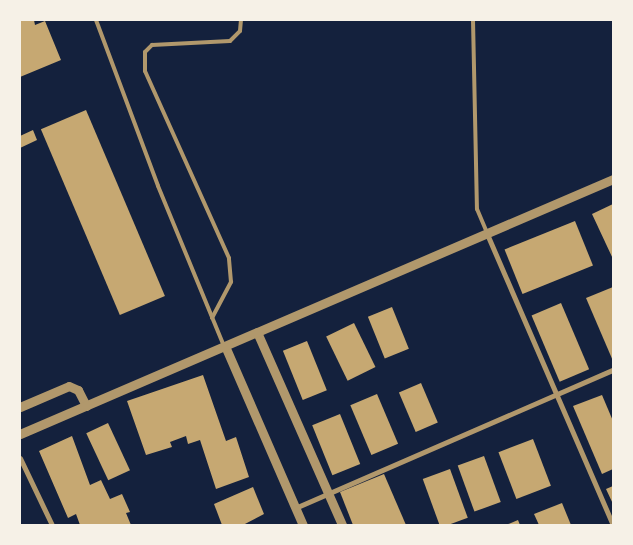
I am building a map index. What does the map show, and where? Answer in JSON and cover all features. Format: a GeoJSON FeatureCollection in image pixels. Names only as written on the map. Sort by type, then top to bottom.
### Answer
{"type":"FeatureCollection","features":[{"type":"Feature","properties":{"kind":"street"},"geometry":{"type":"LineString","coordinates":[[20,434],[613,179]]}},
{"type":"Feature","properties":{"kind":"street"},"geometry":{"type":"LineString","coordinates":[[487,234],[613,525]]}},
{"type":"Feature","properties":{"kind":"street"},"geometry":{"type":"LineString","coordinates":[[257,332],[342,525]]}},
{"type":"Feature","properties":{"kind":"street"},"geometry":{"type":"LineString","coordinates":[[224,346],[302,525]]}},
{"type":"Feature","properties":{"kind":"street"},"geometry":{"type":"LineString","coordinates":[[295,508],[613,370]]}},
{"type":"Feature","properties":{"kind":"street"},"geometry":{"type":"LineString","coordinates":[[20,407],[69,386],[78,390],[86,406]]}},
{"type":"Feature","properties":{"kind":"street"},"geometry":{"type":"LineString","coordinates":[[20,458],[52,525]]}},
{"type":"Feature","properties":{"kind":"lane"},"geometry":{"type":"LineString","coordinates":[[96,20],[224,346]]}},
{"type":"Feature","properties":{"kind":"lane"},"geometry":{"type":"LineString","coordinates":[[212,318],[231,282],[229,258],[144,71],[145,52],[152,45],[230,41],[240,31],[240,20]]}},
{"type":"Feature","properties":{"kind":"lane"},"geometry":{"type":"LineString","coordinates":[[473,20],[477,209],[487,234]]}},
{"type":"Feature","properties":{"kind":"building"},"geometry":{"type":"Polygon","coordinates":[[[20,20],[34,20],[35,25],[45,21],[61,60],[20,77],[20,20]]]}},
{"type":"Feature","properties":{"kind":"building"},"geometry":{"type":"Polygon","coordinates":[[[86,110],[165,296],[120,315],[41,129],[86,110]]]}},
{"type":"Feature","properties":{"kind":"building"},"geometry":{"type":"Polygon","coordinates":[[[33,130],[37,140],[20,148],[20,136],[33,130]]]}},
{"type":"Feature","properties":{"kind":"building"},"geometry":{"type":"Polygon","coordinates":[[[613,204],[613,259],[592,214],[613,204]]]}},
{"type":"Feature","properties":{"kind":"building"},"geometry":{"type":"Polygon","coordinates":[[[575,221],[593,266],[523,294],[505,249],[575,221]]]}},
{"type":"Feature","properties":{"kind":"building"},"geometry":{"type":"Polygon","coordinates":[[[613,287],[613,361],[586,298],[613,287]]]}},
{"type":"Feature","properties":{"kind":"building"},"geometry":{"type":"Polygon","coordinates":[[[561,303],[589,369],[560,382],[532,316],[561,303]]]}},
{"type":"Feature","properties":{"kind":"building"},"geometry":{"type":"Polygon","coordinates":[[[392,307],[409,349],[385,358],[368,317],[392,307]]]}},
{"type":"Feature","properties":{"kind":"building"},"geometry":{"type":"Polygon","coordinates":[[[354,323],[375,367],[348,381],[326,337],[354,323]]]}},
{"type":"Feature","properties":{"kind":"building"},"geometry":{"type":"Polygon","coordinates":[[[307,341],[327,390],[303,400],[283,351],[307,341]]]}},
{"type":"Feature","properties":{"kind":"building"},"geometry":{"type":"Polygon","coordinates":[[[203,375],[226,441],[236,437],[249,477],[216,489],[200,440],[188,444],[186,436],[170,442],[172,447],[146,455],[127,401],[203,375]]]}},
{"type":"Feature","properties":{"kind":"building"},"geometry":{"type":"Polygon","coordinates":[[[421,383],[438,423],[416,432],[399,392],[421,383]]]}},
{"type":"Feature","properties":{"kind":"building"},"geometry":{"type":"Polygon","coordinates":[[[377,394],[398,444],[371,455],[350,405],[377,394]]]}},
{"type":"Feature","properties":{"kind":"building"},"geometry":{"type":"Polygon","coordinates":[[[602,395],[613,421],[613,469],[602,474],[573,406],[602,395]]]}},
{"type":"Feature","properties":{"kind":"building"},"geometry":{"type":"Polygon","coordinates":[[[340,414],[360,464],[332,475],[312,425],[340,414]]]}},
{"type":"Feature","properties":{"kind":"building"},"geometry":{"type":"Polygon","coordinates":[[[108,423],[130,470],[108,480],[86,433],[108,423]]]}},
{"type":"Feature","properties":{"kind":"building"},"geometry":{"type":"Polygon","coordinates":[[[72,436],[90,485],[101,480],[110,499],[122,494],[130,512],[126,513],[131,525],[80,525],[76,514],[68,518],[39,451],[72,436]]]}},
{"type":"Feature","properties":{"kind":"building"},"geometry":{"type":"Polygon","coordinates":[[[533,439],[551,486],[516,499],[498,452],[533,439]]]}},
{"type":"Feature","properties":{"kind":"building"},"geometry":{"type":"Polygon","coordinates":[[[484,456],[501,502],[474,512],[458,466],[484,456]]]}},
{"type":"Feature","properties":{"kind":"building"},"geometry":{"type":"Polygon","coordinates":[[[450,469],[468,518],[448,525],[440,525],[423,479],[450,469]]]}},
{"type":"Feature","properties":{"kind":"building"},"geometry":{"type":"Polygon","coordinates":[[[384,474],[406,525],[353,525],[340,492],[384,474]]]}},
{"type":"Feature","properties":{"kind":"building"},"geometry":{"type":"Polygon","coordinates":[[[613,486],[613,504],[606,489],[613,486]]]}},
{"type":"Feature","properties":{"kind":"building"},"geometry":{"type":"Polygon","coordinates":[[[253,487],[264,514],[243,525],[222,525],[214,504],[253,487]]]}},
{"type":"Feature","properties":{"kind":"building"},"geometry":{"type":"Polygon","coordinates":[[[562,503],[571,525],[539,525],[534,514],[562,503]]]}},
{"type":"Feature","properties":{"kind":"building"},"geometry":{"type":"Polygon","coordinates":[[[518,520],[520,525],[506,525],[518,520]]]}}]}
